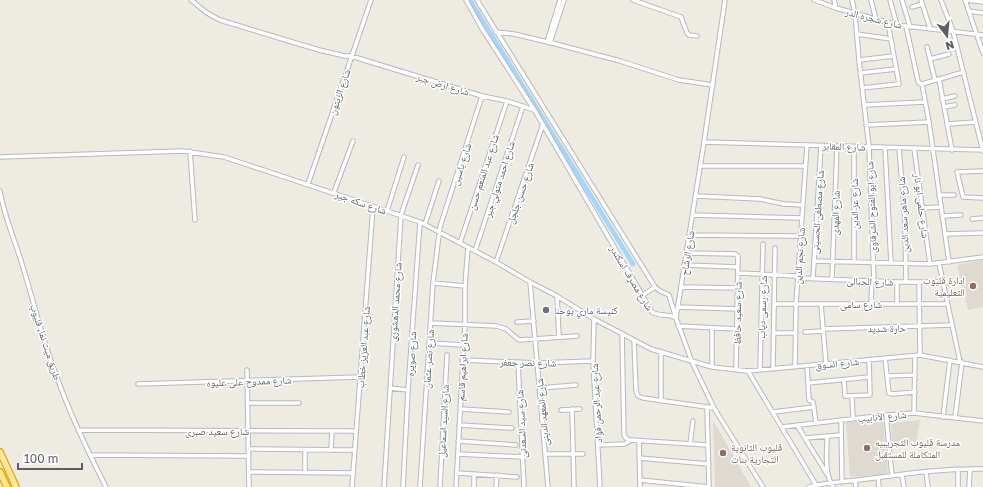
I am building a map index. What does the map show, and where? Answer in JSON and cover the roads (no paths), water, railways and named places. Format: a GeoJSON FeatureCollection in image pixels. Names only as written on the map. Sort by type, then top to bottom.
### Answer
{"type":"FeatureCollection","features":[{"type":"Feature","properties":{"kind":"highway"},"geometry":{"type":"LineString","coordinates":[[0,452],[16,487]]}},
{"type":"Feature","properties":{"kind":"highway"},"geometry":{"type":"LineString","coordinates":[[0,472],[7,487]]}},
{"type":"Feature","properties":{"kind":"street","name":"شارع ارض جبر"},"geometry":{"type":"LineString","coordinates":[[191,0],[207,13],[220,20],[319,50],[351,56],[482,96],[507,101],[535,111]]}},
{"type":"Feature","properties":{"kind":"street","name":"شارع الزيتون"},"geometry":{"type":"LineString","coordinates":[[308,184],[370,0]]}},
{"type":"Feature","properties":{"kind":"street","name":"شارع مصرف اسكندر"},"geometry":{"type":"LineString","coordinates":[[466,0],[543,124],[650,309],[654,314],[668,315],[676,318]]}},
{"type":"Feature","properties":{"kind":"street","name":"شارع مصرف اسكندر"},"geometry":{"type":"LineString","coordinates":[[477,0],[655,287],[669,295],[676,318]]}},
{"type":"Feature","properties":{"kind":"street"},"geometry":{"type":"LineString","coordinates":[[548,42],[560,0]]}},
{"type":"Feature","properties":{"kind":"street"},"geometry":{"type":"LineString","coordinates":[[548,42],[564,0]]}},
{"type":"Feature","properties":{"kind":"street"},"geometry":{"type":"LineString","coordinates":[[633,0],[681,17],[688,34],[697,36]]}},
{"type":"Feature","properties":{"kind":"street","name":"شارع الرشاح"},"geometry":{"type":"LineString","coordinates":[[725,0],[701,166],[676,318],[692,362],[714,408],[763,487]]}},
{"type":"Feature","properties":{"kind":"street","name":"شارع شجره الدر"},"geometry":{"type":"LineString","coordinates":[[814,0],[855,14],[897,25],[983,35]]}},
{"type":"Feature","properties":{"kind":"street"},"geometry":{"type":"LineString","coordinates":[[834,0],[836,8]]}},
{"type":"Feature","properties":{"kind":"street","name":"شارع ابو الفتوح الشرقاوى"},"geometry":{"type":"LineString","coordinates":[[852,0],[855,14],[860,73],[869,147],[874,262],[871,304]]}},
{"type":"Feature","properties":{"kind":"street"},"geometry":{"type":"LineString","coordinates":[[871,0],[876,20]]}},
{"type":"Feature","properties":{"kind":"street"},"geometry":{"type":"LineString","coordinates":[[890,0],[897,25]]}},
{"type":"Feature","properties":{"kind":"street"},"geometry":{"type":"LineString","coordinates":[[902,0],[918,82],[922,84],[926,102],[949,262]]}},
{"type":"Feature","properties":{"kind":"street"},"geometry":{"type":"LineString","coordinates":[[941,0],[953,31],[983,151]]}},
{"type":"Feature","properties":{"kind":"street"},"geometry":{"type":"LineString","coordinates":[[983,2],[966,0],[983,53]]}},
{"type":"Feature","properties":{"kind":"street"},"geometry":{"type":"LineString","coordinates":[[912,7],[921,2],[930,28]]}},
{"type":"Feature","properties":{"kind":"street"},"geometry":{"type":"LineString","coordinates":[[969,11],[983,13]]}},
{"type":"Feature","properties":{"kind":"street"},"geometry":{"type":"LineString","coordinates":[[862,88],[899,84],[888,23]]}},
{"type":"Feature","properties":{"kind":"street"},"geometry":{"type":"LineString","coordinates":[[496,32],[514,34],[548,42],[620,61],[679,80],[713,84]]}},
{"type":"Feature","properties":{"kind":"street"},"geometry":{"type":"LineString","coordinates":[[856,34],[890,39]]}},
{"type":"Feature","properties":{"kind":"street"},"geometry":{"type":"LineString","coordinates":[[927,47],[944,107],[952,150]]}},
{"type":"Feature","properties":{"kind":"street"},"geometry":{"type":"LineString","coordinates":[[930,59],[950,54]]}},
{"type":"Feature","properties":{"kind":"street"},"geometry":{"type":"LineString","coordinates":[[859,60],[894,56]]}},
{"type":"Feature","properties":{"kind":"street"},"geometry":{"type":"LineString","coordinates":[[860,73],[896,68]]}},
{"type":"Feature","properties":{"kind":"street"},"geometry":{"type":"LineString","coordinates":[[922,84],[964,72]]}},
{"type":"Feature","properties":{"kind":"street","name":"شارع ياسين"},"geometry":{"type":"LineString","coordinates":[[440,232],[482,96]]}},
{"type":"Feature","properties":{"kind":"street"},"geometry":{"type":"LineString","coordinates":[[942,99],[955,96]]}},
{"type":"Feature","properties":{"kind":"street","name":"شارع عبد المنعم حسن"},"geometry":{"type":"LineString","coordinates":[[460,243],[507,101]]}},
{"type":"Feature","properties":{"kind":"street"},"geometry":{"type":"LineString","coordinates":[[864,105],[926,102]]}},
{"type":"Feature","properties":{"kind":"street"},"geometry":{"type":"LineString","coordinates":[[944,107],[955,105]]}},
{"type":"Feature","properties":{"kind":"street","name":"شارع احمد متولي جبر"},"geometry":{"type":"LineString","coordinates":[[475,251],[523,106]]}},
{"type":"Feature","properties":{"kind":"street"},"geometry":{"type":"LineString","coordinates":[[866,125],[929,122]]}},
{"type":"Feature","properties":{"kind":"street"},"geometry":{"type":"LineString","coordinates":[[947,124],[976,122]]}},
{"type":"Feature","properties":{"kind":"street","name":"شارع حسن جلجل"},"geometry":{"type":"LineString","coordinates":[[496,262],[543,124]]}},
{"type":"Feature","properties":{"kind":"street"},"geometry":{"type":"LineString","coordinates":[[334,192],[353,141]]}},
{"type":"Feature","properties":{"kind":"street","name":"شارع المقابر"},"geometry":{"type":"LineString","coordinates":[[704,142],[983,151]]}},
{"type":"Feature","properties":{"kind":"street","name":"شارع نجم الدين"},"geometry":{"type":"LineString","coordinates":[[795,367],[797,277],[807,145]]}},
{"type":"Feature","properties":{"kind":"street","name":"شارع مصطفى الحسينى"},"geometry":{"type":"LineString","coordinates":[[813,278],[821,146]]}},
{"type":"Feature","properties":{"kind":"street","name":"شارع المهدى"},"geometry":{"type":"LineString","coordinates":[[832,279],[837,146]]}},
{"type":"Feature","properties":{"kind":"street","name":"شارع عز الدين"},"geometry":{"type":"LineString","coordinates":[[854,147],[854,262]]}},
{"type":"Feature","properties":{"kind":"street"},"geometry":{"type":"LineString","coordinates":[[885,148],[891,263]]}},
{"type":"Feature","properties":{"kind":"street","name":"شارع ماهر سعد الدين"},"geometry":{"type":"LineString","coordinates":[[899,148],[904,204],[906,282]]}},
{"type":"Feature","properties":{"kind":"street","name":"شارع حلمى ابو نار"},"geometry":{"type":"LineString","coordinates":[[914,148],[930,264]]}},
{"type":"Feature","properties":{"kind":"street"},"geometry":{"type":"LineString","coordinates":[[190,151],[195,220]]}},
{"type":"Feature","properties":{"kind":"street","name":"شارع سكه جير"},"geometry":{"type":"LineString","coordinates":[[0,156],[190,151],[224,157],[334,192],[373,207],[426,224],[557,296],[622,334],[661,352],[692,362]]}},
{"type":"Feature","properties":{"kind":"street"},"geometry":{"type":"LineString","coordinates":[[387,211],[404,157]]}},
{"type":"Feature","properties":{"kind":"street","name":"شارع محمد الدهشورى"},"geometry":{"type":"LineString","coordinates":[[384,487],[401,215],[418,165]]}},
{"type":"Feature","properties":{"kind":"street"},"geometry":{"type":"LineString","coordinates":[[701,166],[805,166]]}},
{"type":"Feature","properties":{"kind":"street"},"geometry":{"type":"LineString","coordinates":[[983,171],[957,172],[963,197],[983,198]]}},
{"type":"Feature","properties":{"kind":"street"},"geometry":{"type":"LineString","coordinates":[[426,224],[439,181]]}},
{"type":"Feature","properties":{"kind":"street","name":"طريق ميت نما, قليوب"},"geometry":{"type":"LineString","coordinates":[[0,191],[6,216],[22,262],[43,337],[67,405],[106,487]]}},
{"type":"Feature","properties":{"kind":"street"},"geometry":{"type":"LineString","coordinates":[[939,196],[954,195]]}},
{"type":"Feature","properties":{"kind":"street"},"geometry":{"type":"LineString","coordinates":[[696,196],[760,199],[782,204],[803,205]]}},
{"type":"Feature","properties":{"kind":"street","name":"شارع عبد العزيز خطاب"},"geometry":{"type":"LineString","coordinates":[[352,487],[373,207]]}},
{"type":"Feature","properties":{"kind":"street"},"geometry":{"type":"LineString","coordinates":[[922,208],[941,207]]}},
{"type":"Feature","properties":{"kind":"street"},"geometry":{"type":"LineString","coordinates":[[693,215],[801,218]]}},
{"type":"Feature","properties":{"kind":"street"},"geometry":{"type":"LineString","coordinates":[[942,216],[961,215]]}},
{"type":"Feature","properties":{"kind":"street"},"geometry":{"type":"LineString","coordinates":[[972,219],[983,218]]}},
{"type":"Feature","properties":{"kind":"street","name":"شارع صويره"},"geometry":{"type":"LineString","coordinates":[[403,487],[408,390],[420,222]]}},
{"type":"Feature","properties":{"kind":"street","name":"شارع نصر عثمان"},"geometry":{"type":"LineString","coordinates":[[420,487],[431,323],[432,283],[440,232]]}},
{"type":"Feature","properties":{"kind":"street"},"geometry":{"type":"LineString","coordinates":[[945,234],[983,233]]}},
{"type":"Feature","properties":{"kind":"street"},"geometry":{"type":"LineString","coordinates":[[690,235],[800,236]]}},
{"type":"Feature","properties":{"kind":"street","name":"شارع رسمى دياب"},"geometry":{"type":"LineString","coordinates":[[760,370],[763,244]]}},
{"type":"Feature","properties":{"kind":"street","name":"شارع ابراهيم قاسم"},"geometry":{"type":"LineString","coordinates":[[456,487],[468,247]]}},
{"type":"Feature","properties":{"kind":"street"},"geometry":{"type":"LineString","coordinates":[[773,369],[775,248]]}},
{"type":"Feature","properties":{"kind":"street","name":"شارع سعيد حافظ"},"geometry":{"type":"LineString","coordinates":[[687,253],[738,255],[736,370]]}},
{"type":"Feature","properties":{"kind":"street"},"geometry":{"type":"LineString","coordinates":[[814,261],[930,264],[983,256]]}},
{"type":"Feature","properties":{"kind":"street"},"geometry":{"type":"LineString","coordinates":[[939,263],[961,362],[955,418]]}},
{"type":"Feature","properties":{"kind":"street"},"geometry":{"type":"LineString","coordinates":[[684,265],[738,267]]}},
{"type":"Feature","properties":{"kind":"street","name":"شارع الجبالى"},"geometry":{"type":"LineString","coordinates":[[738,273],[873,281],[943,282]]}},
{"type":"Feature","properties":{"kind":"street","name":"شارع المعهد الدينى"},"geometry":{"type":"LineString","coordinates":[[530,282],[548,487]]}},
{"type":"Feature","properties":{"kind":"street"},"geometry":{"type":"LineString","coordinates":[[897,282],[897,304]]}},
{"type":"Feature","properties":{"kind":"street"},"geometry":{"type":"LineString","coordinates":[[919,282],[920,356]]}},
{"type":"Feature","properties":{"kind":"street"},"geometry":{"type":"LineString","coordinates":[[432,283],[465,286]]}},
{"type":"Feature","properties":{"kind":"street"},"geometry":{"type":"LineString","coordinates":[[643,295],[655,287]]}},
{"type":"Feature","properties":{"kind":"street"},"geometry":{"type":"LineString","coordinates":[[681,287],[738,288]]}},
{"type":"Feature","properties":{"kind":"street"},"geometry":{"type":"LineString","coordinates":[[557,296],[559,337]]}},
{"type":"Feature","properties":{"kind":"street","name":"شارع سامى"},"geometry":{"type":"LineString","coordinates":[[774,304],[947,304]]}},
{"type":"Feature","properties":{"kind":"street"},"geometry":{"type":"LineString","coordinates":[[821,304],[826,364]]}},
{"type":"Feature","properties":{"kind":"street"},"geometry":{"type":"LineString","coordinates":[[677,307],[737,309]]}},
{"type":"Feature","properties":{"kind":"street","name":"شارع عبد الرحمن فؤاد"},"geometry":{"type":"LineString","coordinates":[[594,319],[593,361],[600,487]]}},
{"type":"Feature","properties":{"kind":"street"},"geometry":{"type":"LineString","coordinates":[[517,322],[534,321]]}},
{"type":"Feature","properties":{"kind":"street"},"geometry":{"type":"LineString","coordinates":[[431,323],[502,327],[519,340],[577,336]]}},
{"type":"Feature","properties":{"kind":"street","name":"حارة شديد"},"geometry":{"type":"LineString","coordinates":[[805,332],[952,325]]}},
{"type":"Feature","properties":{"kind":"street"},"geometry":{"type":"LineString","coordinates":[[678,326],[737,329]]}},
{"type":"Feature","properties":{"kind":"street"},"geometry":{"type":"LineString","coordinates":[[712,328],[712,367]]}},
{"type":"Feature","properties":{"kind":"street"},"geometry":{"type":"LineString","coordinates":[[774,333],[796,333]]}},
{"type":"Feature","properties":{"kind":"street"},"geometry":{"type":"LineString","coordinates":[[622,334],[624,435],[630,441]]}},
{"type":"Feature","properties":{"kind":"street"},"geometry":{"type":"LineString","coordinates":[[634,340],[636,391],[638,396],[661,401],[714,408]]}},
{"type":"Feature","properties":{"kind":"street"},"geometry":{"type":"LineString","coordinates":[[429,343],[463,345]]}},
{"type":"Feature","properties":{"kind":"street"},"geometry":{"type":"LineString","coordinates":[[661,352],[661,401]]}},
{"type":"Feature","properties":{"kind":"street","name":"شارع السيد اسماعيل"},"geometry":{"type":"LineString","coordinates":[[440,487],[447,355]]}},
{"type":"Feature","properties":{"kind":"street"},"geometry":{"type":"LineString","coordinates":[[914,413],[915,356]]}},
{"type":"Feature","properties":{"kind":"street","name":"شارع السوق"},"geometry":{"type":"LineString","coordinates":[[692,362],[712,367],[748,371],[920,356],[983,366]]}},
{"type":"Feature","properties":{"kind":"street"},"geometry":{"type":"LineString","coordinates":[[885,358],[890,393],[915,392]]}},
{"type":"Feature","properties":{"kind":"street","name":"شارع نصر جعفر"},"geometry":{"type":"LineString","coordinates":[[462,360],[538,363],[593,361]]}},
{"type":"Feature","properties":{"kind":"street"},"geometry":{"type":"LineString","coordinates":[[844,380],[845,396],[870,395],[869,360]]}},
{"type":"Feature","properties":{"kind":"street"},"geometry":{"type":"LineString","coordinates":[[943,417],[950,360]]}},
{"type":"Feature","properties":{"kind":"street","name":"شارع سيد السعدنى"},"geometry":{"type":"LineString","coordinates":[[518,362],[524,487]]}},
{"type":"Feature","properties":{"kind":"street"},"geometry":{"type":"LineString","coordinates":[[807,366],[810,400],[814,407],[816,423]]}},
{"type":"Feature","properties":{"kind":"street"},"geometry":{"type":"LineString","coordinates":[[247,370],[249,487]]}},
{"type":"Feature","properties":{"kind":"street"},"geometry":{"type":"LineString","coordinates":[[748,371],[816,485]]}},
{"type":"Feature","properties":{"kind":"street"},"geometry":{"type":"LineString","coordinates":[[887,376],[915,375]]}},
{"type":"Feature","properties":{"kind":"street","name":"شارع ممدوح على عليوه"},"geometry":{"type":"LineString","coordinates":[[138,384],[360,377]]}},
{"type":"Feature","properties":{"kind":"street"},"geometry":{"type":"LineString","coordinates":[[808,383],[870,377]]}},
{"type":"Feature","properties":{"kind":"street"},"geometry":{"type":"LineString","coordinates":[[540,388],[576,385]]}},
{"type":"Feature","properties":{"kind":"street"},"geometry":{"type":"LineString","coordinates":[[390,388],[408,390]]}},
{"type":"Feature","properties":{"kind":"street"},"geometry":{"type":"LineString","coordinates":[[852,396],[853,418]]}},
{"type":"Feature","properties":{"kind":"street"},"geometry":{"type":"LineString","coordinates":[[248,403],[299,403]]}},
{"type":"Feature","properties":{"kind":"street"},"geometry":{"type":"LineString","coordinates":[[640,480],[709,487],[707,407]]}},
{"type":"Feature","properties":{"kind":"street"},"geometry":{"type":"LineString","coordinates":[[772,412],[814,407]]}},
{"type":"Feature","properties":{"kind":"street"},"geometry":{"type":"LineString","coordinates":[[460,409],[509,412]]}},
{"type":"Feature","properties":{"kind":"street"},"geometry":{"type":"LineString","coordinates":[[572,409],[574,487]]}},
{"type":"Feature","properties":{"kind":"street"},"geometry":{"type":"LineString","coordinates":[[561,410],[580,409]]}},
{"type":"Feature","properties":{"kind":"street","name":"شارع الانابيب"},"geometry":{"type":"LineString","coordinates":[[782,427],[886,414],[914,413],[983,421]]}},
{"type":"Feature","properties":{"kind":"street"},"geometry":{"type":"LineString","coordinates":[[886,414],[892,476]]}},
{"type":"Feature","properties":{"kind":"street"},"geometry":{"type":"LineString","coordinates":[[983,416],[983,421]]}},
{"type":"Feature","properties":{"kind":"street"},"geometry":{"type":"LineString","coordinates":[[841,420],[842,482]]}},
{"type":"Feature","properties":{"kind":"street"},"geometry":{"type":"LineString","coordinates":[[690,444],[693,421]]}},
{"type":"Feature","properties":{"kind":"street"},"geometry":{"type":"LineString","coordinates":[[797,425],[827,474]]}},
{"type":"Feature","properties":{"kind":"street"},"geometry":{"type":"LineString","coordinates":[[459,426],[512,428]]}},
{"type":"Feature","properties":{"kind":"street","name":"شارع سعيد صبرى"},"geometry":{"type":"LineString","coordinates":[[78,430],[356,431]]}},
{"type":"Feature","properties":{"kind":"street"},"geometry":{"type":"LineString","coordinates":[[331,450],[332,431]]}},
{"type":"Feature","properties":{"kind":"street"},"geometry":{"type":"LineString","coordinates":[[805,438],[841,435]]}},
{"type":"Feature","properties":{"kind":"street"},"geometry":{"type":"LineString","coordinates":[[827,436],[827,474],[829,483],[833,487]]}},
{"type":"Feature","properties":{"kind":"street"},"geometry":{"type":"LineString","coordinates":[[458,441],[516,445]]}},
{"type":"Feature","properties":{"kind":"street"},"geometry":{"type":"LineString","coordinates":[[598,445],[625,444],[630,441],[708,445]]}},
{"type":"Feature","properties":{"kind":"street"},"geometry":{"type":"LineString","coordinates":[[639,441],[640,487]]}},
{"type":"Feature","properties":{"kind":"street"},"geometry":{"type":"LineString","coordinates":[[248,449],[355,450]]}},
{"type":"Feature","properties":{"kind":"street"},"geometry":{"type":"LineString","coordinates":[[305,450],[305,472]]}},
{"type":"Feature","properties":{"kind":"street"},"geometry":{"type":"LineString","coordinates":[[458,454],[523,457]]}},
{"type":"Feature","properties":{"kind":"street"},"geometry":{"type":"LineString","coordinates":[[546,454],[583,454]]}},
{"type":"Feature","properties":{"kind":"street"},"geometry":{"type":"LineString","coordinates":[[90,455],[248,456]]}},
{"type":"Feature","properties":{"kind":"street"},"geometry":{"type":"LineString","coordinates":[[639,458],[709,464]]}},
{"type":"Feature","properties":{"kind":"street"},"geometry":{"type":"LineString","coordinates":[[809,487],[829,483],[926,472],[958,469],[983,469]]}},
{"type":"Feature","properties":{"kind":"street"},"geometry":{"type":"LineString","coordinates":[[958,469],[958,487]]}},
{"type":"Feature","properties":{"kind":"street"},"geometry":{"type":"LineString","coordinates":[[969,487],[970,469]]}},
{"type":"Feature","properties":{"kind":"street"},"geometry":{"type":"LineString","coordinates":[[249,472],[353,473]]}},
{"type":"Feature","properties":{"kind":"street"},"geometry":{"type":"LineString","coordinates":[[926,472],[928,487]]}},
{"type":"Feature","properties":{"kind":"street"},"geometry":{"type":"LineString","coordinates":[[457,473],[517,477]]}},
{"type":"Feature","properties":{"kind":"street"},"geometry":{"type":"LineString","coordinates":[[474,474],[474,487]]}},
{"type":"Feature","properties":{"kind":"street"},"geometry":{"type":"LineString","coordinates":[[496,487],[497,475]]}},
{"type":"Feature","properties":{"kind":"street"},"geometry":{"type":"LineString","coordinates":[[902,475],[904,487]]}},
{"type":"Feature","properties":{"kind":"street"},"geometry":{"type":"LineString","coordinates":[[878,478],[879,487]]}},
{"type":"Feature","properties":{"kind":"street"},"geometry":{"type":"LineString","coordinates":[[855,481],[856,487]]}},
{"type":"Feature","properties":{"kind":"waterway"},"geometry":{"type":"LineString","coordinates":[[470,0],[633,264]]}},
{"type":"Feature","properties":{"kind":"place","name":"ادارة قليوب التعليمية"},"geometry":{"type":"Point","coordinates":[973,286]}},
{"type":"Feature","properties":{"kind":"place","name":"كنيسة ماري يوحنا"},"geometry":{"type":"Point","coordinates":[546,310]}},
{"type":"Feature","properties":{"kind":"place","name":"مدرسة قليوب التجريبيه المتكاملة للمستقبل"},"geometry":{"type":"Point","coordinates":[867,448]}},
{"type":"Feature","properties":{"kind":"place","name":"قليوب الثانوية التجارية بنات"},"geometry":{"type":"Point","coordinates":[723,453]}}]}
